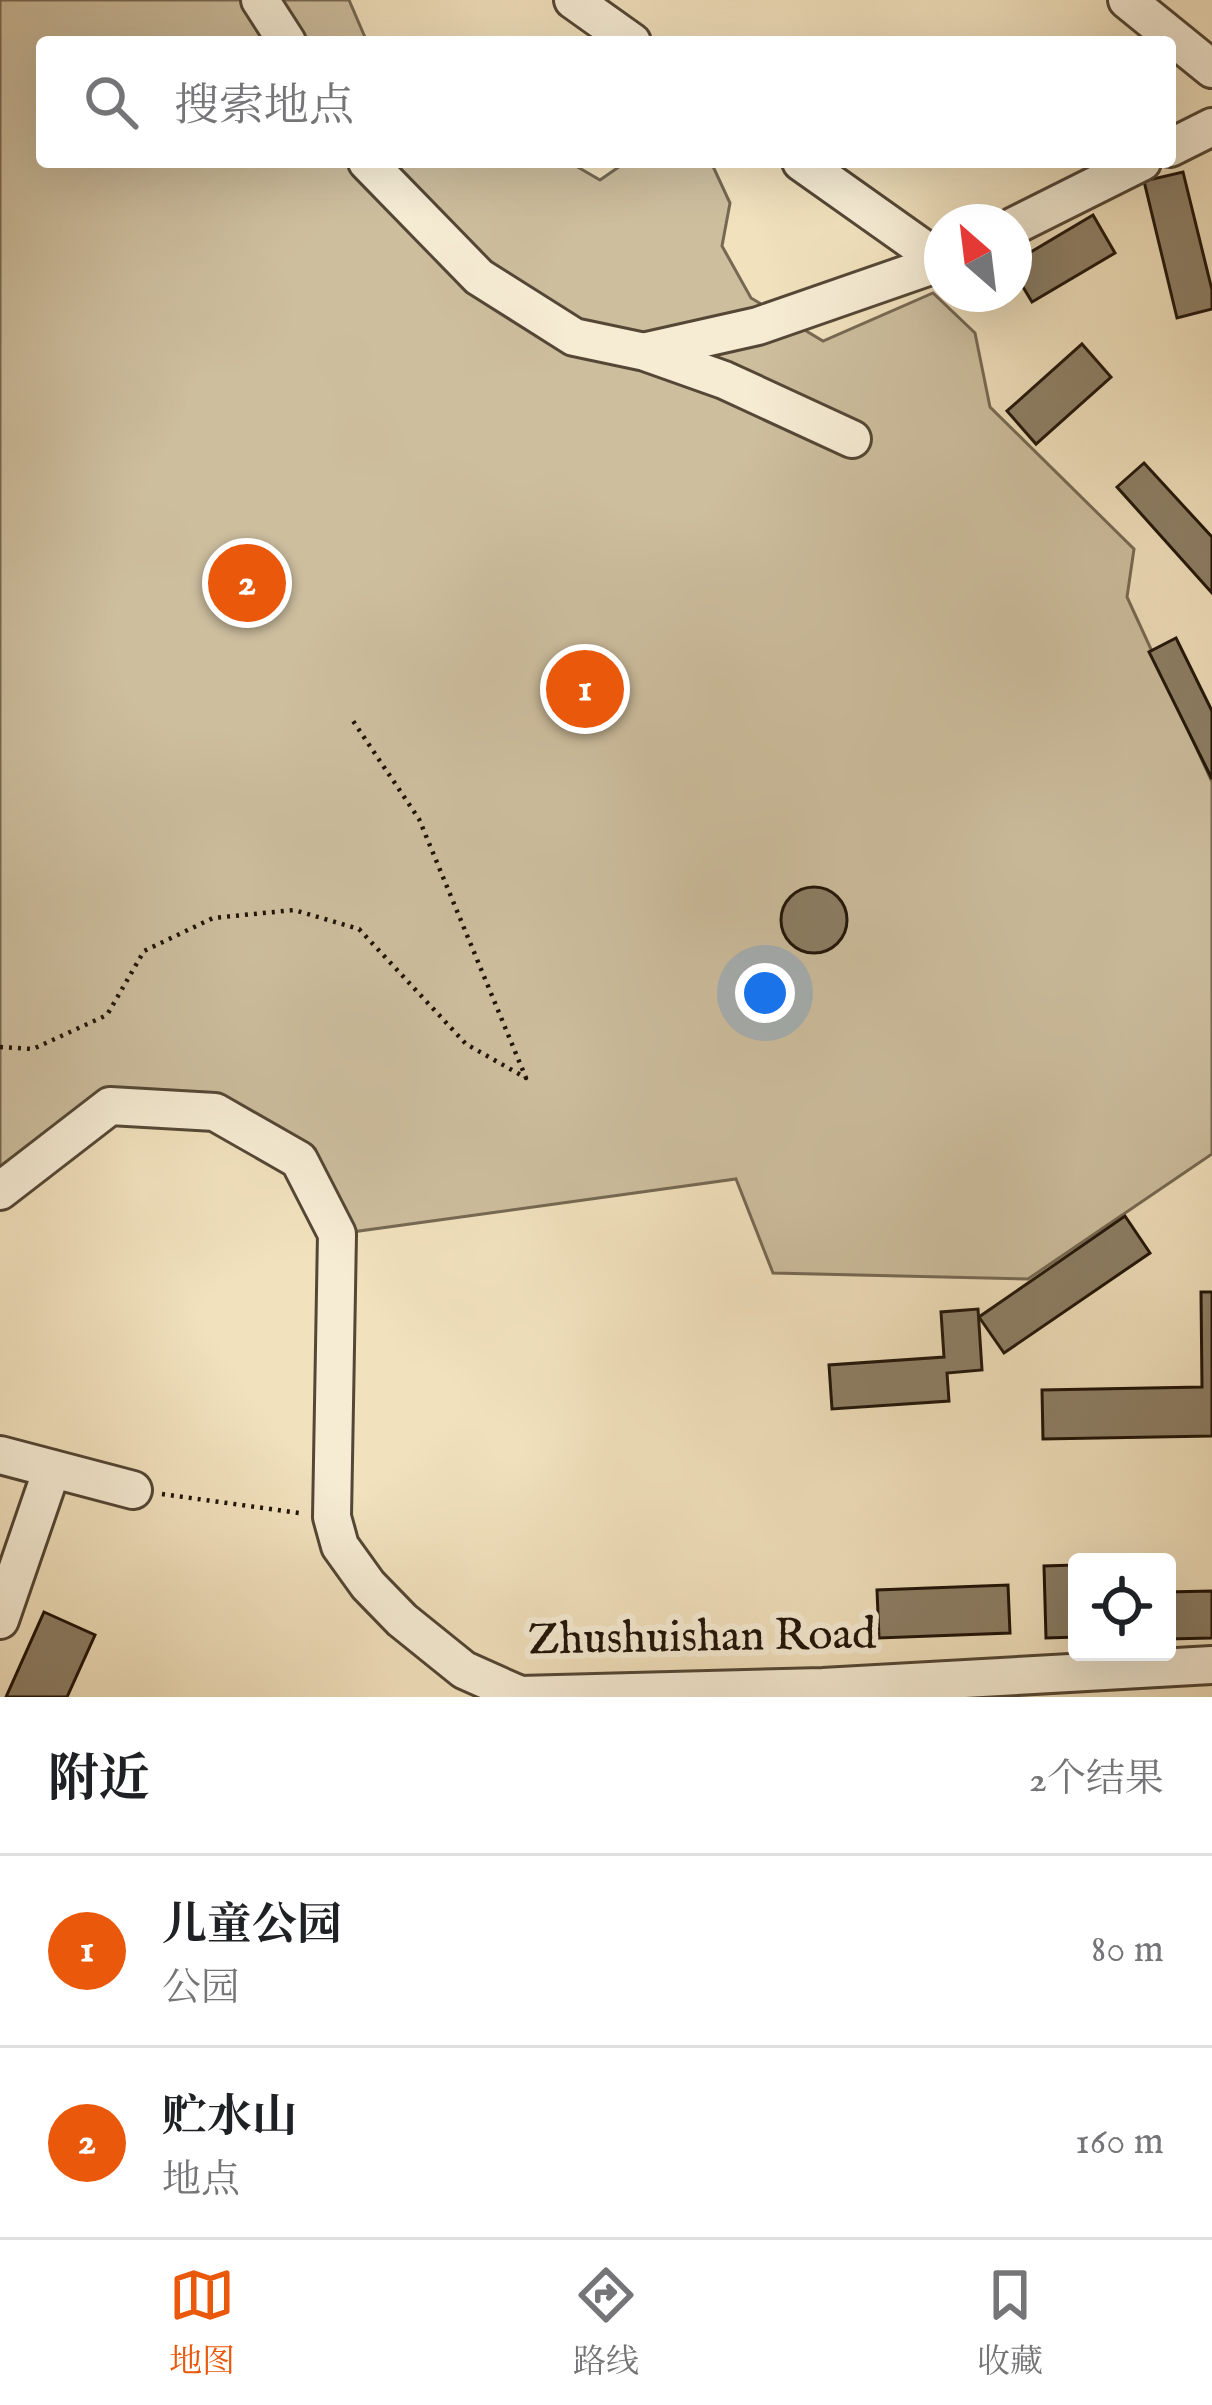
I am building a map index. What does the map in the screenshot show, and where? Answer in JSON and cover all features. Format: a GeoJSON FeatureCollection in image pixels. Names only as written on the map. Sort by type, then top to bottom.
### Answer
{"type":"FeatureCollection","features":[{"type":"Feature","properties":{"kind":"street"},"geometry":{"type":"LineString","coordinates":[[260,0],[283,36]]}},
{"type":"Feature","properties":{"kind":"street"},"geometry":{"type":"LineString","coordinates":[[573,0],[624,36]]}},
{"type":"Feature","properties":{"kind":"street"},"geometry":{"type":"LineString","coordinates":[[1127,0],[1171,36]]}},
{"type":"Feature","properties":{"kind":"street"},"geometry":{"type":"LineString","coordinates":[[1176,40],[1212,69]]}},
{"type":"Feature","properties":{"kind":"street"},"geometry":{"type":"LineString","coordinates":[[1176,145],[1212,127]]}},
{"type":"Feature","properties":{"kind":"street"},"geometry":{"type":"LineString","coordinates":[[373,168],[479,277],[574,337],[645,352],[724,380],[852,439]]}},
{"type":"Feature","properties":{"kind":"street"},"geometry":{"type":"LineString","coordinates":[[809,168],[924,249]]}},
{"type":"Feature","properties":{"kind":"street"},"geometry":{"type":"LineString","coordinates":[[1032,217],[1130,168]]}},
{"type":"Feature","properties":{"kind":"street"},"geometry":{"type":"LineString","coordinates":[[645,352],[758,326],[924,268]]}},
{"type":"Feature","properties":{"kind":"street","name":"Zhushuishan Road"},"geometry":{"type":"LineString","coordinates":[[0,1191],[110,1106],[215,1112],[299,1160],[337,1234],[332,1517],[340,1546],[368,1586],[402,1621],[464,1670],[520,1695],[823,1687],[1212,1665]]}},
{"type":"Feature","properties":{"kind":"street"},"geometry":{"type":"LineString","coordinates":[[0,1455],[133,1490]]}},
{"type":"Feature","properties":{"kind":"street"},"geometry":{"type":"LineString","coordinates":[[0,1620],[52,1468]]}},
{"type":"Feature","properties":{"kind":"path"},"geometry":{"type":"LineString","coordinates":[[0,1047],[33,1049],[107,1015],[144,951],[212,918],[293,910],[359,929],[466,1044],[526,1078],[419,819],[351,718]]}},
{"type":"Feature","properties":{"kind":"path"},"geometry":{"type":"LineString","coordinates":[[133,1490],[332,1517]]}},
{"type":"Feature","properties":{"kind":"shaded area"},"geometry":{"type":"Polygon","coordinates":[[[0,0],[349,0],[364,36],[36,36],[36,168],[579,168],[600,180],[617,168],[714,168],[730,203],[722,246],[751,298],[823,341],[924,297],[924,312],[953,312],[975,333],[990,407],[1134,549],[1127,597],[1212,782],[1212,1154],[1028,1279],[773,1273],[736,1179],[337,1234],[299,1161],[215,1112],[110,1106],[0,1191],[0,0]]]}},
{"type":"Feature","properties":{"kind":"building"},"geometry":{"type":"Polygon","coordinates":[[[1183,172],[1212,290],[1212,309],[1177,318],[1144,181],[1183,172]]]}},
{"type":"Feature","properties":{"kind":"building"},"geometry":{"type":"Polygon","coordinates":[[[1093,215],[1115,253],[1032,302],[1032,251],[1093,215]]]}},
{"type":"Feature","properties":{"kind":"building"},"geometry":{"type":"Polygon","coordinates":[[[1082,344],[1111,377],[1036,444],[1007,411],[1082,344]]]}},
{"type":"Feature","properties":{"kind":"building"},"geometry":{"type":"Polygon","coordinates":[[[1144,463],[1212,537],[1212,593],[1117,487],[1144,463]]]}},
{"type":"Feature","properties":{"kind":"building"},"geometry":{"type":"Polygon","coordinates":[[[1176,638],[1212,711],[1212,779],[1149,652],[1176,638]]]}},
{"type":"Feature","properties":{"kind":"building"},"geometry":{"type":"Polygon","coordinates":[[[814,887],[837,897],[847,920],[837,943],[814,953],[791,943],[781,920],[791,897],[814,887]]]}},
{"type":"Feature","properties":{"kind":"building"},"geometry":{"type":"Polygon","coordinates":[[[1125,1216],[1150,1253],[1004,1353],[979,1317],[1125,1216]]]}},
{"type":"Feature","properties":{"kind":"building"},"geometry":{"type":"Polygon","coordinates":[[[1201,1292],[1212,1292],[1212,1436],[1043,1439],[1042,1390],[1202,1387],[1201,1292]]]}},
{"type":"Feature","properties":{"kind":"building"},"geometry":{"type":"Polygon","coordinates":[[[978,1309],[982,1370],[947,1373],[949,1401],[832,1409],[829,1365],[944,1357],[941,1312],[978,1309]]]}},
{"type":"Feature","properties":{"kind":"building"},"geometry":{"type":"Polygon","coordinates":[[[1068,1565],[1068,1637],[1046,1638],[1044,1566],[1068,1565]]]}},
{"type":"Feature","properties":{"kind":"building"},"geometry":{"type":"Polygon","coordinates":[[[1008,1585],[1010,1633],[879,1638],[877,1590],[1008,1585]]]}},
{"type":"Feature","properties":{"kind":"building"},"geometry":{"type":"Polygon","coordinates":[[[1212,1591],[1212,1638],[1176,1639],[1176,1592],[1212,1591]]]}},
{"type":"Feature","properties":{"kind":"building"},"geometry":{"type":"Polygon","coordinates":[[[44,1612],[95,1635],[67,1697],[6,1697],[44,1612]]]}},
{"type":"Feature","properties":{"kind":"place","name":"贮水山"},"geometry":{"type":"Point","coordinates":[247,583]}},
{"type":"Feature","properties":{"kind":"place","name":"儿童公园"},"geometry":{"type":"Point","coordinates":[585,689]}}]}
